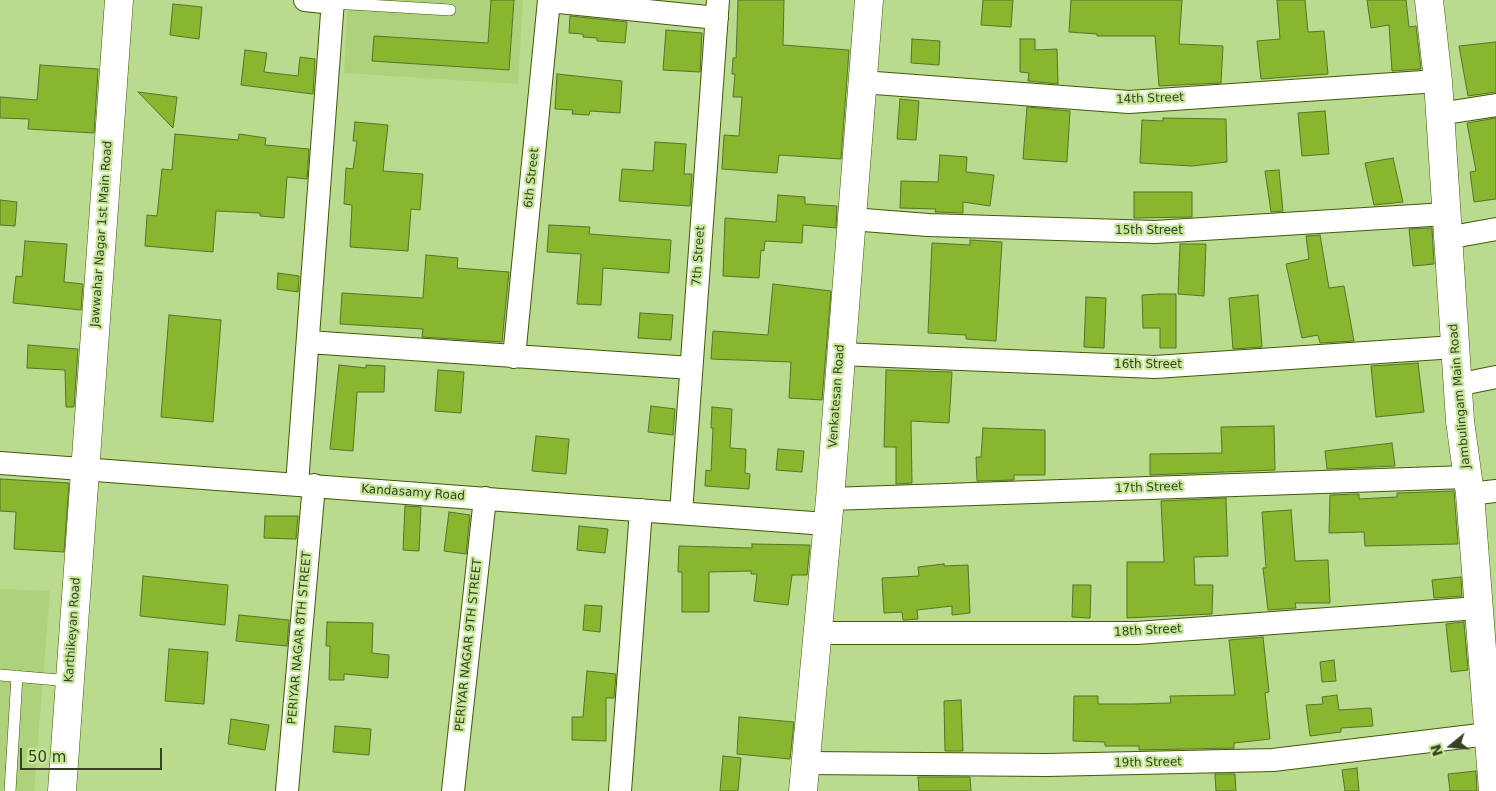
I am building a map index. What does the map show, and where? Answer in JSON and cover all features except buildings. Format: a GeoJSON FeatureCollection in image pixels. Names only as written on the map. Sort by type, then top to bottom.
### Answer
{"type":"FeatureCollection","features":[{"type":"Feature","properties":{"kind":"street","name":"Jawwahar Nagar 1st Main Road"},"geometry":{"type":"LineString","coordinates":[[85,468],[119,0]]}},
{"type":"Feature","properties":{"kind":"street"},"geometry":{"type":"LineString","coordinates":[[305,0],[333,1]]}},
{"type":"Feature","properties":{"kind":"street"},"geometry":{"type":"LineString","coordinates":[[549,0],[717,9]]}},
{"type":"Feature","properties":{"kind":"street","name":"6th Street"},"geometry":{"type":"LineString","coordinates":[[514,357],[549,0]]}},
{"type":"Feature","properties":{"kind":"street","name":"Venkatesan Road"},"geometry":{"type":"LineString","coordinates":[[803,791],[828,512],[869,0]]}},
{"type":"Feature","properties":{"kind":"street","name":"Jambulingam Main Road"},"geometry":{"type":"LineString","coordinates":[[1429,0],[1438,81],[1457,385],[1478,487],[1493,791]]}},
{"type":"Feature","properties":{"kind":"street","name":"PERIYAR NAGAR 8TH STREET"},"geometry":{"type":"LineString","coordinates":[[287,791],[306,485],[308,342],[333,1]]}},
{"type":"Feature","properties":{"kind":"street","name":"7th Street"},"geometry":{"type":"LineString","coordinates":[[681,513],[717,9]]}},
{"type":"Feature","properties":{"kind":"street","name":"14th Street"},"geometry":{"type":"LineString","coordinates":[[862,82],[1129,102],[1438,81]]}},
{"type":"Feature","properties":{"kind":"street"},"geometry":{"type":"LineString","coordinates":[[1439,114],[1496,105]]}},
{"type":"Feature","properties":{"kind":"street","name":"15th Street"},"geometry":{"type":"LineString","coordinates":[[851,219],[928,224],[1155,232],[1447,226],[1496,229]]}},
{"type":"Feature","properties":{"kind":"street"},"geometry":{"type":"LineString","coordinates":[[308,342],[691,368]]}},
{"type":"Feature","properties":{"kind":"street","name":"16th Street"},"geometry":{"type":"LineString","coordinates":[[840,354],[1155,366],[1455,347]]}},
{"type":"Feature","properties":{"kind":"street"},"geometry":{"type":"LineString","coordinates":[[1457,385],[1496,377]]}},
{"type":"Feature","properties":{"kind":"street","name":"Kandasamy Road"},"geometry":{"type":"LineString","coordinates":[[0,463],[681,513],[828,512]]}},
{"type":"Feature","properties":{"kind":"street","name":"Karthikeyan Road"},"geometry":{"type":"LineString","coordinates":[[62,791],[85,468]]}},
{"type":"Feature","properties":{"kind":"street","name":"17th Street"},"geometry":{"type":"LineString","coordinates":[[828,512],[1478,487]]}},
{"type":"Feature","properties":{"kind":"street","name":"PERIYAR NAGAR 9TH STREET"},"geometry":{"type":"LineString","coordinates":[[453,791],[485,498]]}},
{"type":"Feature","properties":{"kind":"street"},"geometry":{"type":"LineString","coordinates":[[620,791],[641,510]]}},
{"type":"Feature","properties":{"kind":"street","name":"18th Street"},"geometry":{"type":"LineString","coordinates":[[817,633],[1137,632],[1485,623]]}},
{"type":"Feature","properties":{"kind":"street","name":"19th Street"},"geometry":{"type":"LineString","coordinates":[[806,763],[1047,765],[1272,760],[1491,742]]}},
{"type":"Feature","properties":{"kind":"lane"},"geometry":{"type":"LineString","coordinates":[[333,1],[450,10]]}},
{"type":"Feature","properties":{"kind":"lane"},"geometry":{"type":"LineString","coordinates":[[0,675],[70,681]]}},
{"type":"Feature","properties":{"kind":"lane"},"geometry":{"type":"LineString","coordinates":[[10,791],[17,676]]}},
{"type":"Feature","properties":{"kind":"shaded area"},"geometry":{"type":"Polygon","coordinates":[[[348,0],[523,0],[518,84],[344,73],[348,0]]]}},
{"type":"Feature","properties":{"kind":"shaded area"},"geometry":{"type":"Polygon","coordinates":[[[0,589],[50,591],[34,791],[0,791],[0,589]]]}}]}
